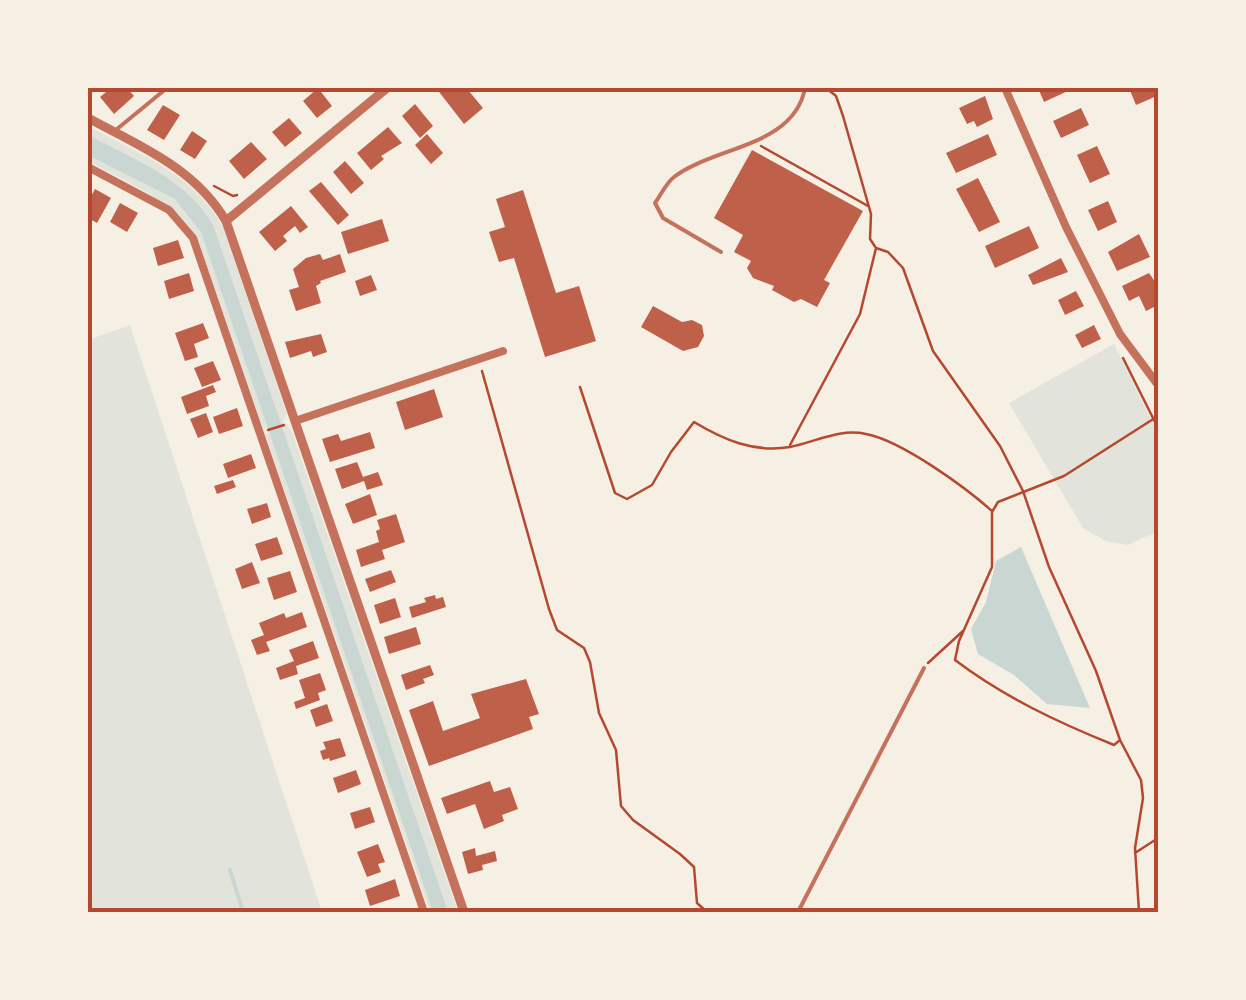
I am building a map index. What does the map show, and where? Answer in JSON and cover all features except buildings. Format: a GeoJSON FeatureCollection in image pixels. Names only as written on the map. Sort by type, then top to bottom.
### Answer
{"type":"FeatureCollection","features":[{"type":"Feature","properties":{"kind":"street"},"geometry":{"type":"LineString","coordinates":[[226,221],[387,88]]}},
{"type":"Feature","properties":{"kind":"street"},"geometry":{"type":"LineString","coordinates":[[1005,88],[1066,227],[1120,334],[1158,385]]}},
{"type":"Feature","properties":{"kind":"street"},"geometry":{"type":"LineString","coordinates":[[88,118],[187,174],[204,189],[226,221],[290,423],[464,912]]}},
{"type":"Feature","properties":{"kind":"street"},"geometry":{"type":"LineString","coordinates":[[88,166],[169,210],[193,238],[424,912]]}},
{"type":"Feature","properties":{"kind":"street"},"geometry":{"type":"LineString","coordinates":[[290,423],[503,351]]}},
{"type":"Feature","properties":{"kind":"lane"},"geometry":{"type":"LineString","coordinates":[[114,132],[167,88]]}},
{"type":"Feature","properties":{"kind":"lane"},"geometry":{"type":"LineString","coordinates":[[721,252],[663,218],[655,203],[672,178],[784,126],[802,106],[805,88]]}},
{"type":"Feature","properties":{"kind":"lane"},"geometry":{"type":"LineString","coordinates":[[798,912],[924,668]]}},
{"type":"Feature","properties":{"kind":"path"},"geometry":{"type":"LineString","coordinates":[[826,88],[836,96],[844,116],[869,206],[870,239],[903,268],[933,350],[1000,446],[1024,491],[1049,567],[1140,780],[1144,798],[1136,852],[1139,912]]}},
{"type":"Feature","properties":{"kind":"path"},"geometry":{"type":"LineString","coordinates":[[752,140],[869,206]]}},
{"type":"Feature","properties":{"kind":"path"},"geometry":{"type":"LineString","coordinates":[[790,447],[860,314],[876,248]]}},
{"type":"Feature","properties":{"kind":"path"},"geometry":{"type":"LineString","coordinates":[[1120,352],[1158,428]]}},
{"type":"Feature","properties":{"kind":"path"},"geometry":{"type":"LineString","coordinates":[[479,360],[549,609],[558,630],[584,648],[590,662],[600,713],[616,750],[621,806],[694,868],[697,902],[706,912]]}},
{"type":"Feature","properties":{"kind":"path"},"geometry":{"type":"LineString","coordinates":[[580,387],[615,494],[628,499],[652,486],[694,422],[726,441],[756,448],[790,447],[828,434],[866,434],[914,455],[969,490],[992,512]]}},
{"type":"Feature","properties":{"kind":"path"},"geometry":{"type":"LineString","coordinates":[[1120,740],[1114,744],[1099,739],[994,690],[955,660],[992,567],[992,512],[998,502],[1064,476],[1156,418]]}},
{"type":"Feature","properties":{"kind":"path"},"geometry":{"type":"LineString","coordinates":[[266,431],[290,423]]}},
{"type":"Feature","properties":{"kind":"path"},"geometry":{"type":"LineString","coordinates":[[924,668],[964,630]]}},
{"type":"Feature","properties":{"kind":"path"},"geometry":{"type":"LineString","coordinates":[[1136,852],[1155,840]]}},
{"type":"Feature","properties":{"kind":"shaded area"},"geometry":{"type":"Polygon","coordinates":[[[88,126],[181,179],[223,227],[287,414],[282,423],[291,429],[458,912],[430,912],[265,434],[270,432],[269,428],[263,429],[197,237],[162,202],[88,161],[88,126]]]}},
{"type":"Feature","properties":{"kind":"shaded area"},"geometry":{"type":"Polygon","coordinates":[[[88,135],[174,182],[213,225],[448,912],[433,912],[201,232],[175,199],[88,155],[88,135]]]}},
{"type":"Feature","properties":{"kind":"shaded area"},"geometry":{"type":"Polygon","coordinates":[[[130,325],[322,912],[88,912],[88,340],[130,325]]]}},
{"type":"Feature","properties":{"kind":"shaded area"},"geometry":{"type":"Polygon","coordinates":[[[1114,344],[1158,433],[1158,531],[1128,545],[1106,541],[1083,528],[1009,403],[1114,344]]]}},
{"type":"Feature","properties":{"kind":"shaded area"},"geometry":{"type":"Polygon","coordinates":[[[1021,547],[1090,708],[1047,704],[1014,675],[978,654],[971,629],[986,602],[996,561],[1021,547]]]}},
{"type":"Feature","properties":{"kind":"waterway"},"geometry":{"type":"LineString","coordinates":[[230,870],[243,912]]}}]}
